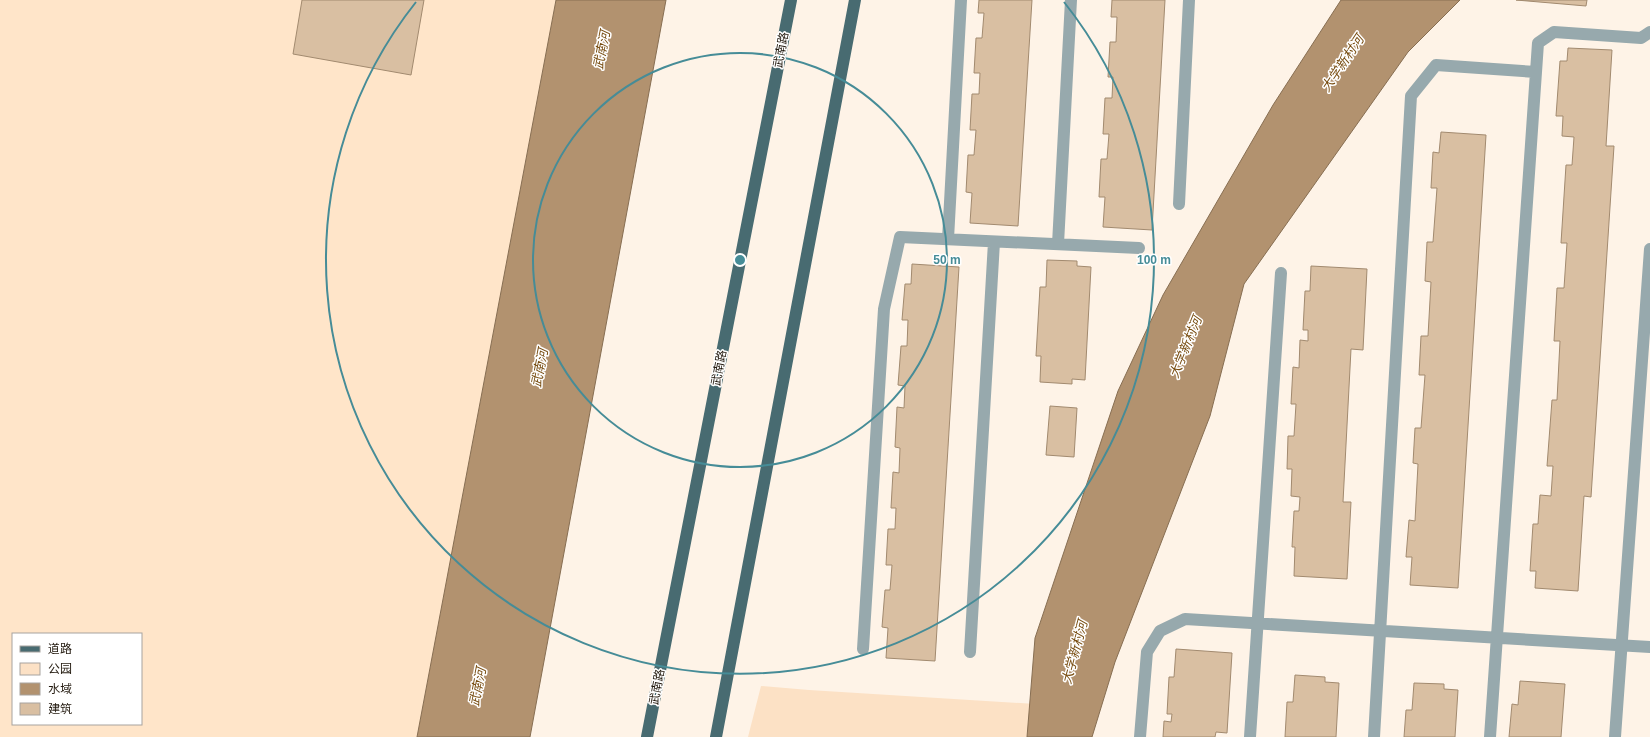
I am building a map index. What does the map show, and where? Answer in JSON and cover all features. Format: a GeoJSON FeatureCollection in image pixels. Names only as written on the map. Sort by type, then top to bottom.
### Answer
{"type":"FeatureCollection","features":[{"type":"Feature","properties":{"kind":"main road","name":"武南路"},"geometry":{"type":"LineString","coordinates":[[647,737],[791,0]]}},
{"type":"Feature","properties":{"kind":"main road"},"geometry":{"type":"LineString","coordinates":[[716,737],[855,0]]}},
{"type":"Feature","properties":{"kind":"lane"},"geometry":{"type":"LineString","coordinates":[[948,240],[961,0]]}},
{"type":"Feature","properties":{"kind":"lane"},"geometry":{"type":"LineString","coordinates":[[1058,244],[1071,0]]}},
{"type":"Feature","properties":{"kind":"lane"},"geometry":{"type":"LineString","coordinates":[[1179,204],[1189,0]]}},
{"type":"Feature","properties":{"kind":"lane"},"geometry":{"type":"LineString","coordinates":[[1490,737],[1538,43],[1554,32],[1641,38],[1650,32]]}},
{"type":"Feature","properties":{"kind":"lane"},"geometry":{"type":"LineString","coordinates":[[1374,737],[1411,96],[1436,65],[1536,72]]}},
{"type":"Feature","properties":{"kind":"lane"},"geometry":{"type":"LineString","coordinates":[[863,649],[884,309],[900,237],[1139,248]]}},
{"type":"Feature","properties":{"kind":"lane"},"geometry":{"type":"LineString","coordinates":[[970,652],[994,242]]}},
{"type":"Feature","properties":{"kind":"lane"},"geometry":{"type":"LineString","coordinates":[[1615,737],[1650,249]]}},
{"type":"Feature","properties":{"kind":"lane"},"geometry":{"type":"LineString","coordinates":[[1250,737],[1281,273]]}},
{"type":"Feature","properties":{"kind":"lane"},"geometry":{"type":"LineString","coordinates":[[1140,737],[1147,652],[1160,631],[1185,619],[1650,647]]}},
{"type":"Feature","properties":{"kind":"shaded area"},"geometry":{"type":"Polygon","coordinates":[[[0,0],[556,0],[417,737],[0,737],[0,0]]]}},
{"type":"Feature","properties":{"kind":"green space"},"geometry":{"type":"Polygon","coordinates":[[[761,686],[1100,708],[1092,737],[748,737],[761,686]]]}},
{"type":"Feature","properties":{"kind":"water","name":"武南河"},"geometry":{"type":"Polygon","coordinates":[[[556,0],[666,0],[530,737],[417,737],[556,0]]]}},
{"type":"Feature","properties":{"kind":"water","name":"大学新村河"},"geometry":{"type":"Polygon","coordinates":[[[1341,0],[1460,0],[1408,52],[1244,284],[1210,416],[1115,662],[1092,737],[1027,737],[1035,638],[1118,391],[1163,295],[1273,105],[1341,0]]]}},
{"type":"Feature","properties":{"kind":"building"},"geometry":{"type":"Polygon","coordinates":[[[302,0],[424,0],[411,75],[293,54],[302,0]]]}},
{"type":"Feature","properties":{"kind":"building"},"geometry":{"type":"Polygon","coordinates":[[[979,0],[1032,0],[1018,226],[970,223],[972,193],[966,192],[968,155],[974,155],[976,130],[970,130],[972,94],[979,94],[980,73],[974,73],[976,38],[982,38],[984,13],[978,13],[979,0]]]}},
{"type":"Feature","properties":{"kind":"building"},"geometry":{"type":"Polygon","coordinates":[[[1112,0],[1165,0],[1152,230],[1103,227],[1105,197],[1099,197],[1101,159],[1107,159],[1109,134],[1103,134],[1105,98],[1112,98],[1113,77],[1108,77],[1110,42],[1116,42],[1117,17],[1111,17],[1112,0]]]}},
{"type":"Feature","properties":{"kind":"building"},"geometry":{"type":"Polygon","coordinates":[[[1516,0],[1587,0],[1586,6],[1516,0]]]}},
{"type":"Feature","properties":{"kind":"building"},"geometry":{"type":"Polygon","coordinates":[[[1568,48],[1612,50],[1606,146],[1614,146],[1591,497],[1584,496],[1578,591],[1535,588],[1536,571],[1530,571],[1533,524],[1538,524],[1540,495],[1551,496],[1553,466],[1547,466],[1552,400],[1557,400],[1560,341],[1554,341],[1557,288],[1564,288],[1567,243],[1561,243],[1566,165],[1572,165],[1574,137],[1562,136],[1563,116],[1556,116],[1560,61],[1567,61],[1568,48]]]}},
{"type":"Feature","properties":{"kind":"building"},"geometry":{"type":"Polygon","coordinates":[[[1441,132],[1486,135],[1458,588],[1410,585],[1412,557],[1406,557],[1409,520],[1415,521],[1418,464],[1413,463],[1415,428],[1421,428],[1425,375],[1419,375],[1421,336],[1428,336],[1431,282],[1425,281],[1427,242],[1433,242],[1437,188],[1431,188],[1433,152],[1439,153],[1441,132]]]}},
{"type":"Feature","properties":{"kind":"building"},"geometry":{"type":"Polygon","coordinates":[[[1047,260],[1077,261],[1077,266],[1091,267],[1085,380],[1072,379],[1072,384],[1040,382],[1041,356],[1036,356],[1040,287],[1046,287],[1047,260]]]}},
{"type":"Feature","properties":{"kind":"building"},"geometry":{"type":"Polygon","coordinates":[[[912,264],[959,267],[935,661],[886,658],[888,628],[882,627],[885,590],[890,590],[892,565],[886,565],[888,529],[895,529],[896,508],[891,508],[893,472],[899,473],[900,448],[895,447],[897,407],[904,408],[905,386],[898,385],[901,346],[907,346],[908,320],[902,320],[905,284],[911,284],[912,264]]]}},
{"type":"Feature","properties":{"kind":"building"},"geometry":{"type":"Polygon","coordinates":[[[1311,266],[1367,269],[1363,350],[1351,349],[1343,502],[1351,502],[1347,579],[1294,576],[1295,547],[1292,547],[1294,511],[1299,511],[1300,497],[1291,496],[1292,469],[1287,469],[1288,436],[1294,436],[1296,404],[1291,404],[1293,367],[1299,368],[1300,340],[1308,341],[1308,330],[1303,330],[1305,291],[1310,291],[1311,266]]]}},
{"type":"Feature","properties":{"kind":"building"},"geometry":{"type":"Polygon","coordinates":[[[1050,406],[1077,408],[1074,457],[1046,455],[1050,406]]]}},
{"type":"Feature","properties":{"kind":"building"},"geometry":{"type":"Polygon","coordinates":[[[1176,649],[1232,653],[1227,733],[1216,732],[1215,737],[1163,737],[1164,721],[1171,722],[1172,714],[1167,714],[1169,677],[1174,677],[1176,649]]]}},
{"type":"Feature","properties":{"kind":"building"},"geometry":{"type":"Polygon","coordinates":[[[1295,675],[1325,677],[1325,682],[1339,683],[1336,737],[1285,737],[1287,702],[1293,702],[1295,675]]]}},
{"type":"Feature","properties":{"kind":"building"},"geometry":{"type":"Polygon","coordinates":[[[1520,681],[1565,684],[1561,737],[1509,737],[1512,704],[1518,705],[1520,681]]]}},
{"type":"Feature","properties":{"kind":"building"},"geometry":{"type":"Polygon","coordinates":[[[1414,683],[1444,684],[1444,689],[1458,690],[1455,737],[1404,737],[1406,710],[1412,710],[1414,683]]]}}]}
